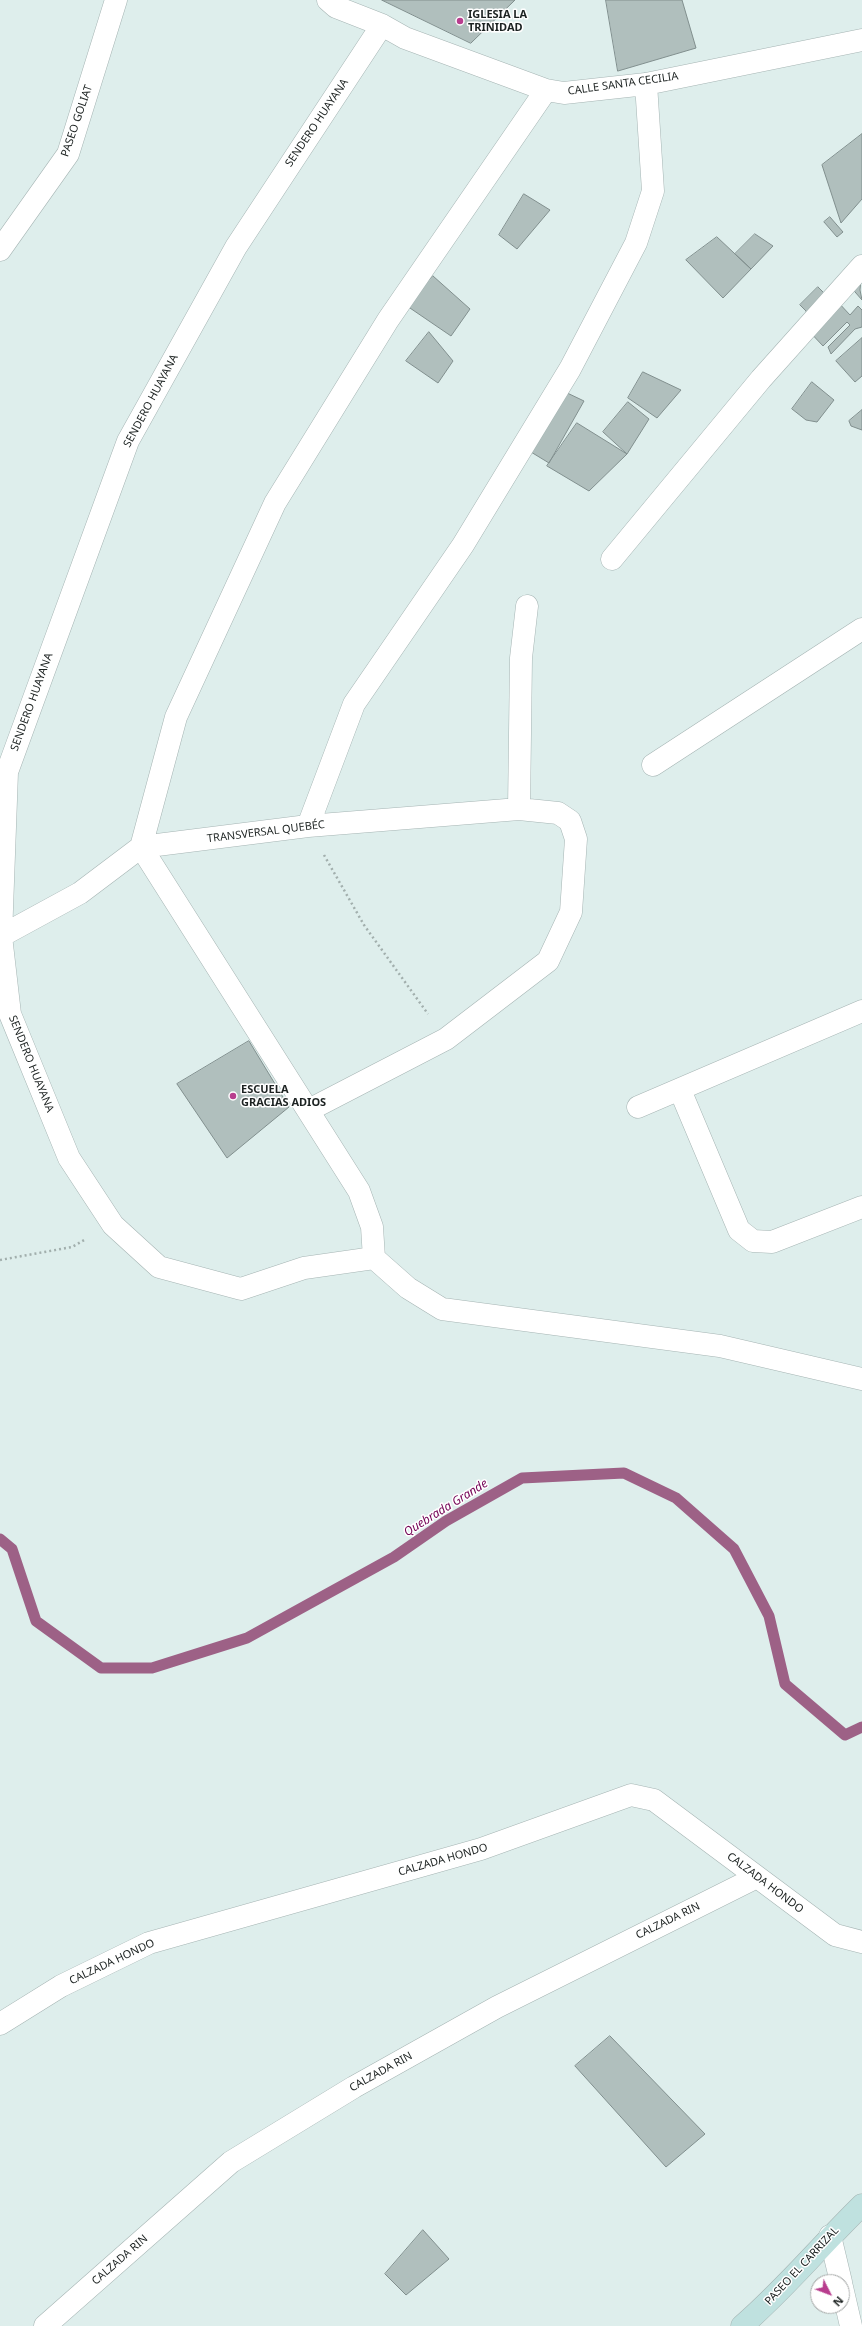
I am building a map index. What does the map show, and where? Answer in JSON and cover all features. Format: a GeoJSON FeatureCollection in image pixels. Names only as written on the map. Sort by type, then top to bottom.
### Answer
{"type":"FeatureCollection","features":[{"type":"Feature","properties":{"kind":"street","name":"PASEO GOLIAT"},"geometry":{"type":"LineString","coordinates":[[1,251],[68,154],[116,0]]}},
{"type":"Feature","properties":{"kind":"street","name":"CALLE SANTA CECILIA"},"geometry":{"type":"LineString","coordinates":[[328,0],[336,7],[382,26],[405,38],[546,90],[564,93],[646,84],[862,40]]}},
{"type":"Feature","properties":{"kind":"street","name":"SENDERO HUAYANA"},"geometry":{"type":"LineString","coordinates":[[374,1258],[304,1268],[241,1289],[159,1267],[113,1225],[70,1158],[5,1017],[1,936],[7,772],[128,441],[236,247],[382,26]]}},
{"type":"Feature","properties":{"kind":"street"},"geometry":{"type":"LineString","coordinates":[[308,826],[354,704],[463,545],[570,369],[636,243],[653,191],[646,84]]}},
{"type":"Feature","properties":{"kind":"street"},"geometry":{"type":"LineString","coordinates":[[546,90],[388,320],[275,503],[176,716],[141,847],[309,1110],[359,1192],[372,1227],[374,1258],[408,1288],[442,1309],[720,1346],[862,1379]]}},
{"type":"Feature","properties":{"kind":"street"},"geometry":{"type":"LineString","coordinates":[[612,559],[761,379],[862,266]]}},
{"type":"Feature","properties":{"kind":"street"},"geometry":{"type":"LineString","coordinates":[[519,809],[521,658],[527,606]]}},
{"type":"Feature","properties":{"kind":"street"},"geometry":{"type":"LineString","coordinates":[[654,765],[862,630]]}},
{"type":"Feature","properties":{"kind":"street","name":"TRANSVERSAL QUEBÉC"},"geometry":{"type":"LineString","coordinates":[[1,936],[80,893],[141,847],[308,826],[519,809],[558,813],[570,821],[576,839],[571,912],[548,961],[446,1039]]}},
{"type":"Feature","properties":{"kind":"street"},"geometry":{"type":"LineString","coordinates":[[638,1107],[862,1011]]}},
{"type":"Feature","properties":{"kind":"street"},"geometry":{"type":"LineString","coordinates":[[309,1110],[446,1039]]}},
{"type":"Feature","properties":{"kind":"street"},"geometry":{"type":"LineString","coordinates":[[680,1090],[739,1230],[753,1242],[772,1242],[862,1206]]}},
{"type":"Feature","properties":{"kind":"street","name":"CALZADA HONDO"},"geometry":{"type":"LineString","coordinates":[[0,2024],[61,1986],[149,1943],[481,1849],[631,1795],[654,1800],[835,1935],[862,1942]]}},
{"type":"Feature","properties":{"kind":"street","name":"CALZADA RIN"},"geometry":{"type":"LineString","coordinates":[[45,2326],[231,2162],[354,2087],[497,2007],[757,1877]]}},
{"type":"Feature","properties":{"kind":"street","name":"PASEO EL CARRIZAL"},"geometry":{"type":"LineString","coordinates":[[742,2326],[763,2307],[830,2236],[862,2205]]}},
{"type":"Feature","properties":{"kind":"street"},"geometry":{"type":"LineString","coordinates":[[830,2236],[839,2274]]}},
{"type":"Feature","properties":{"kind":"street"},"geometry":{"type":"LineString","coordinates":[[848,2314],[851,2326]]}},
{"type":"Feature","properties":{"kind":"path"},"geometry":{"type":"LineString","coordinates":[[308,826],[364,925],[446,1039]]}},
{"type":"Feature","properties":{"kind":"path"},"geometry":{"type":"LineString","coordinates":[[0,1260],[72,1247],[113,1225]]}},
{"type":"Feature","properties":{"kind":"building","name":"IGLESIA LA TRINIDAD"},"geometry":{"type":"Polygon","coordinates":[[[382,0],[515,0],[471,43],[382,0]]]}},
{"type":"Feature","properties":{"kind":"building"},"geometry":{"type":"Polygon","coordinates":[[[606,0],[682,0],[696,48],[618,71],[606,0]]]}},
{"type":"Feature","properties":{"kind":"building"},"geometry":{"type":"Polygon","coordinates":[[[862,134],[862,199],[841,223],[822,165],[862,134]]]}},
{"type":"Feature","properties":{"kind":"building"},"geometry":{"type":"Polygon","coordinates":[[[524,194],[550,210],[517,249],[499,235],[524,194]]]}},
{"type":"Feature","properties":{"kind":"building"},"geometry":{"type":"Polygon","coordinates":[[[830,217],[843,232],[837,237],[824,222],[830,217]]]}},
{"type":"Feature","properties":{"kind":"building"},"geometry":{"type":"Polygon","coordinates":[[[755,234],[773,246],[751,269],[735,254],[755,234]]]}},
{"type":"Feature","properties":{"kind":"building"},"geometry":{"type":"Polygon","coordinates":[[[717,237],[751,269],[723,298],[686,260],[717,237]]]}},
{"type":"Feature","properties":{"kind":"building"},"geometry":{"type":"Polygon","coordinates":[[[862,268],[860,290],[862,300],[849,285],[862,268]]]}},
{"type":"Feature","properties":{"kind":"building"},"geometry":{"type":"Polygon","coordinates":[[[433,276],[470,309],[451,336],[407,306],[433,276]]]}},
{"type":"Feature","properties":{"kind":"building"},"geometry":{"type":"Polygon","coordinates":[[[818,287],[829,298],[808,319],[806,311],[800,305],[818,287]]]}},
{"type":"Feature","properties":{"kind":"building"},"geometry":{"type":"Polygon","coordinates":[[[837,301],[850,315],[858,306],[862,310],[862,327],[855,329],[831,354],[828,347],[850,325],[847,322],[823,346],[807,329],[837,301]]]}},
{"type":"Feature","properties":{"kind":"building"},"geometry":{"type":"Polygon","coordinates":[[[429,332],[453,361],[438,383],[406,361],[429,332]]]}},
{"type":"Feature","properties":{"kind":"building"},"geometry":{"type":"Polygon","coordinates":[[[862,338],[862,376],[855,382],[836,361],[862,338]]]}},
{"type":"Feature","properties":{"kind":"building"},"geometry":{"type":"Polygon","coordinates":[[[643,372],[681,390],[657,418],[628,398],[643,372]]]}},
{"type":"Feature","properties":{"kind":"building"},"geometry":{"type":"Polygon","coordinates":[[[812,382],[834,400],[817,422],[806,420],[792,409],[812,382]]]}},
{"type":"Feature","properties":{"kind":"building"},"geometry":{"type":"Polygon","coordinates":[[[563,391],[584,401],[549,463],[526,449],[563,391]]]}},
{"type":"Feature","properties":{"kind":"building"},"geometry":{"type":"Polygon","coordinates":[[[628,402],[649,419],[627,454],[603,432],[628,402]]]}},
{"type":"Feature","properties":{"kind":"building"},"geometry":{"type":"Polygon","coordinates":[[[862,410],[862,430],[851,426],[849,421],[862,410]]]}},
{"type":"Feature","properties":{"kind":"building"},"geometry":{"type":"Polygon","coordinates":[[[577,423],[627,454],[589,491],[547,466],[577,423]]]}},
{"type":"Feature","properties":{"kind":"building","name":"ESCUELA GRACIAS ADIOS"},"geometry":{"type":"Polygon","coordinates":[[[249,1041],[289,1107],[227,1158],[177,1084],[249,1041]]]}},
{"type":"Feature","properties":{"kind":"building"},"geometry":{"type":"Polygon","coordinates":[[[610,2036],[705,2134],[666,2167],[575,2066],[610,2036]]]}},
{"type":"Feature","properties":{"kind":"building"},"geometry":{"type":"Polygon","coordinates":[[[423,2230],[449,2259],[406,2295],[385,2274],[423,2230]]]}},
{"type":"Feature","properties":{"kind":"waterway","name":"Quebrada Grande"},"geometry":{"type":"LineString","coordinates":[[0,1539],[12,1549],[36,1621],[101,1668],[152,1668],[247,1638],[394,1557],[446,1521],[522,1478],[624,1473],[676,1498],[734,1549],[769,1616],[785,1684],[845,1735],[862,1727]]}},
{"type":"Feature","properties":{"kind":"place","name":"IGLESIA LA TRINIDAD"},"geometry":{"type":"Point","coordinates":[460,21]}},
{"type":"Feature","properties":{"kind":"place","name":"ESCUELA GRACIAS ADIOS"},"geometry":{"type":"Point","coordinates":[233,1096]}}]}
